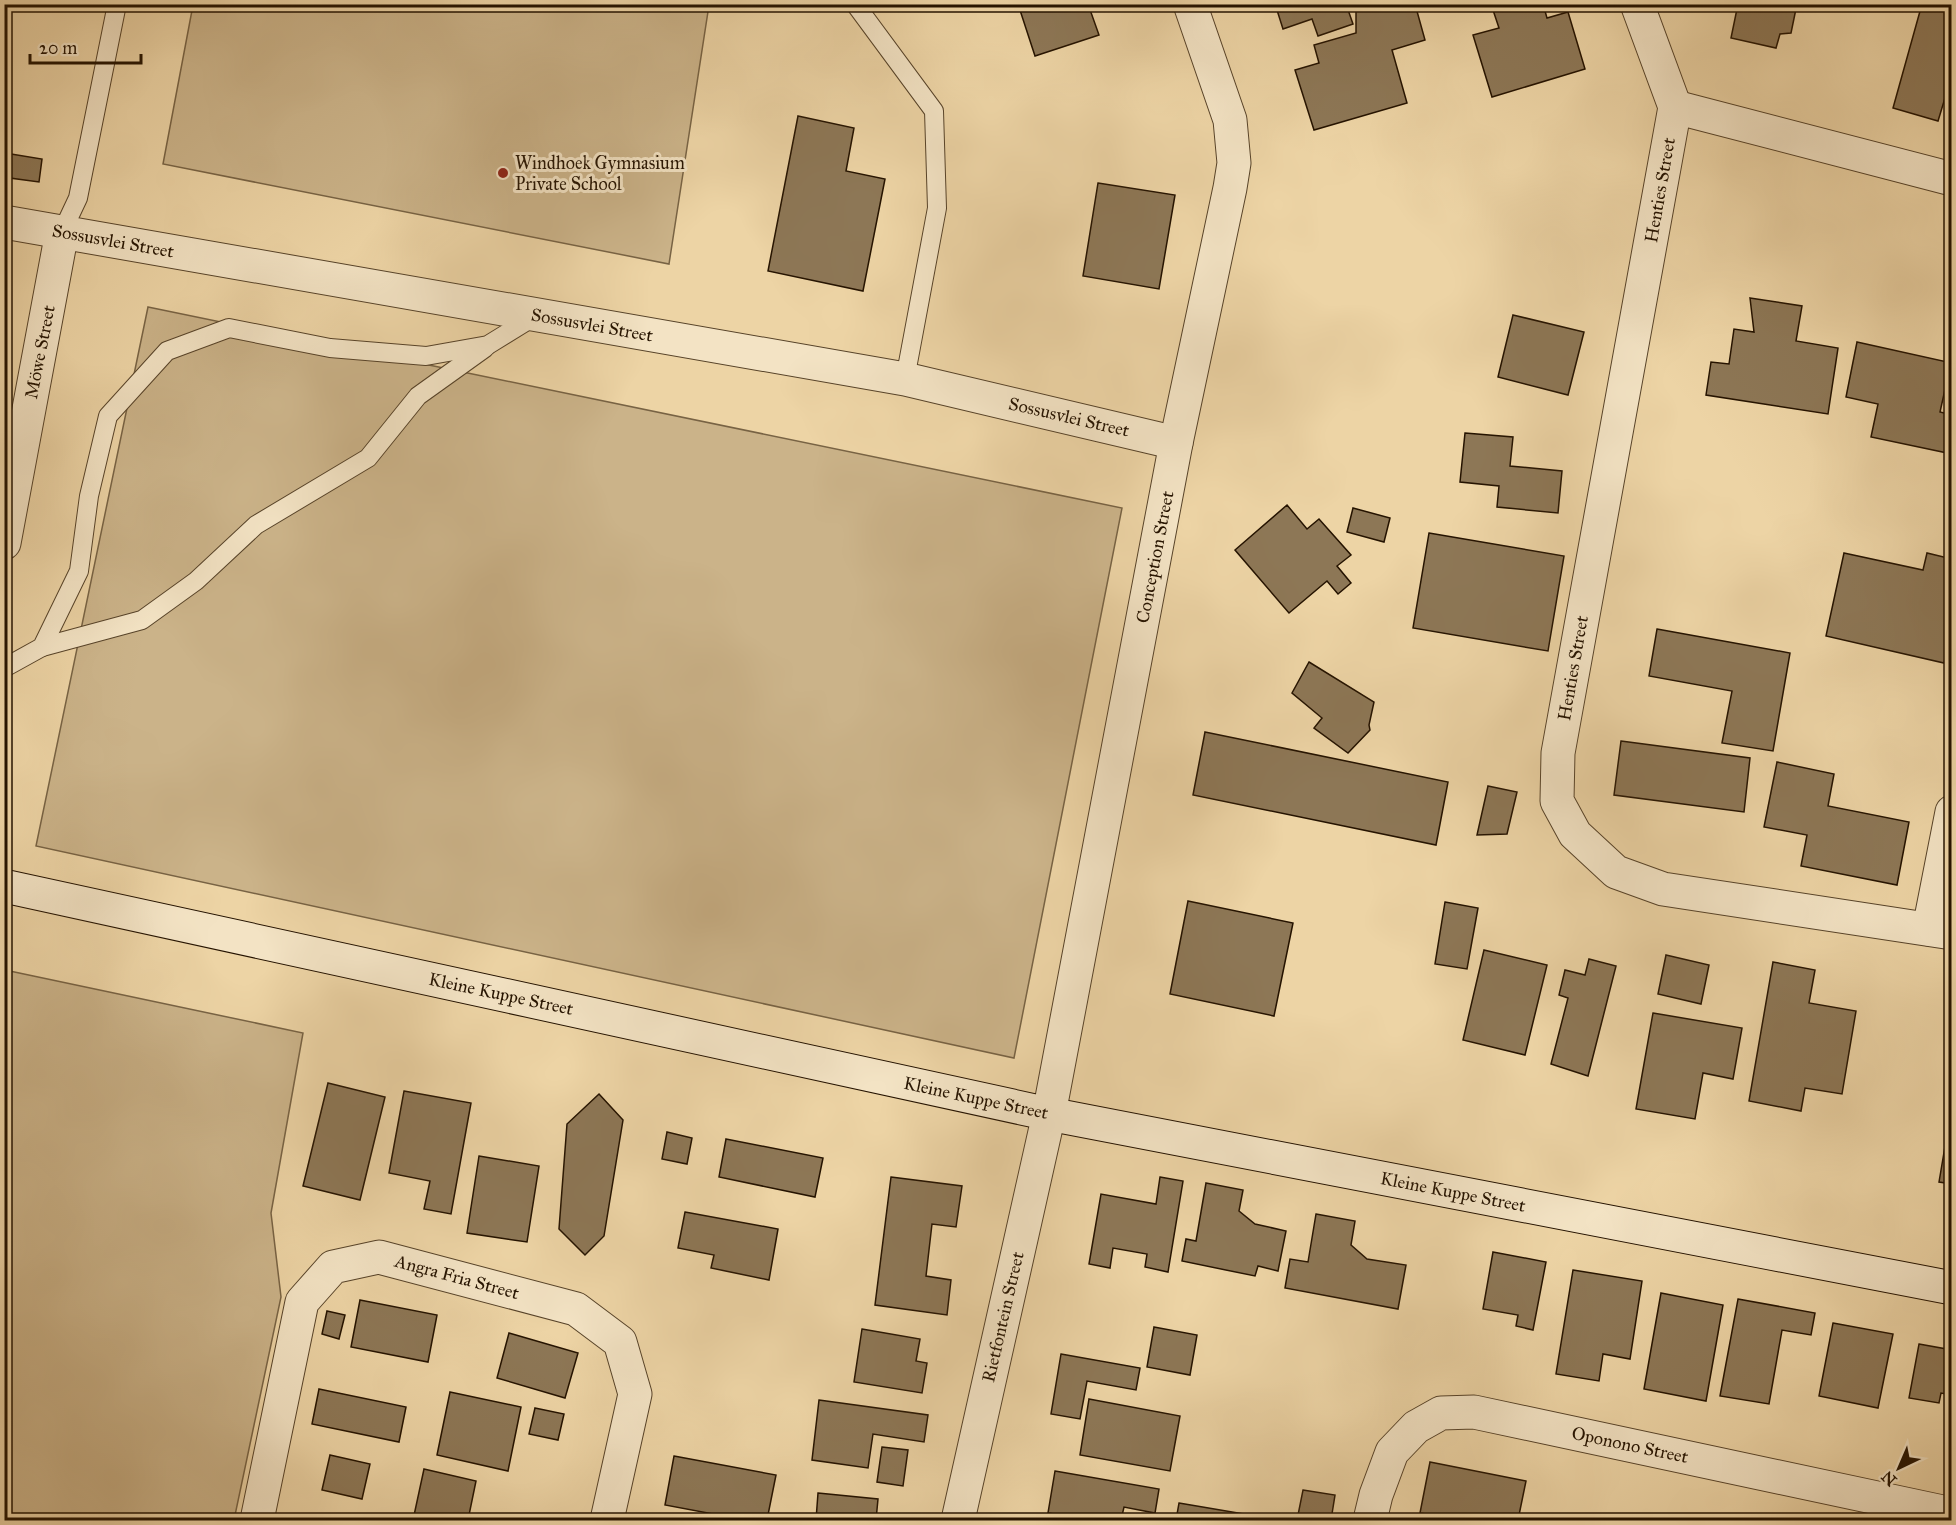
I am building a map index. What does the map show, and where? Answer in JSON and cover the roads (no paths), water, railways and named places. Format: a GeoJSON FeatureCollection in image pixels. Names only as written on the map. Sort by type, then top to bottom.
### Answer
{"type":"FeatureCollection","features":[{"type":"Feature","properties":{"kind":"street","name":"Conception Street"},"geometry":{"type":"LineString","coordinates":[[1049,1113],[1176,442],[1227,209],[1234,163],[1230,120],[1190,4]]}},
{"type":"Feature","properties":{"kind":"street"},"geometry":{"type":"LineString","coordinates":[[1637,4],[1675,107],[1952,178]]}},
{"type":"Feature","properties":{"kind":"street","name":"Henties Street"},"geometry":{"type":"LineString","coordinates":[[1675,107],[1558,753],[1557,801],[1575,834],[1616,872],[1663,889],[1940,931]]}},
{"type":"Feature","properties":{"kind":"street","name":"Sossusvlei Street"},"geometry":{"type":"LineString","coordinates":[[4,222],[905,379],[1176,442]]}},
{"type":"Feature","properties":{"kind":"street","name":"Möwe Street"},"geometry":{"type":"LineString","coordinates":[[4,543],[62,232]]}},
{"type":"Feature","properties":{"kind":"street"},"geometry":{"type":"LineString","coordinates":[[1940,931],[1952,812]]}},
{"type":"Feature","properties":{"kind":"street","name":"Kleine Kuppe Street"},"geometry":{"type":"LineString","coordinates":[[4,886],[1049,1113],[1952,1288]]}},
{"type":"Feature","properties":{"kind":"street","name":"Rietfontein Street"},"geometry":{"type":"LineString","coordinates":[[958,1521],[1049,1113]]}},
{"type":"Feature","properties":{"kind":"street","name":"Angra Fria Street"},"geometry":{"type":"LineString","coordinates":[[257,1521],[302,1302],[333,1267],[379,1257],[576,1309],[620,1342],[635,1394],[607,1521]]}},
{"type":"Feature","properties":{"kind":"street","name":"Oponono Street"},"geometry":{"type":"LineString","coordinates":[[1371,1521],[1376,1495],[1392,1452],[1416,1427],[1441,1413],[1474,1412],[1952,1514]]}},
{"type":"Feature","properties":{"kind":"lane"},"geometry":{"type":"LineString","coordinates":[[62,232],[78,198],[117,4]]}},
{"type":"Feature","properties":{"kind":"lane"},"geometry":{"type":"LineString","coordinates":[[855,4],[934,111],[937,208],[905,379]]}},
{"type":"Feature","properties":{"kind":"lane"},"geometry":{"type":"LineString","coordinates":[[4,668],[42,647],[142,620],[196,581],[256,525],[368,458],[418,396],[488,345],[536,315]]}},
{"type":"Feature","properties":{"kind":"lane"},"geometry":{"type":"LineString","coordinates":[[42,647],[78,571],[89,496],[108,416],[167,351],[229,328],[330,348],[426,356],[488,345]]}},
{"type":"Feature","properties":{"kind":"place","name":"Windhoek Gymnasium Private School"},"geometry":{"type":"Point","coordinates":[503,173]}}]}
